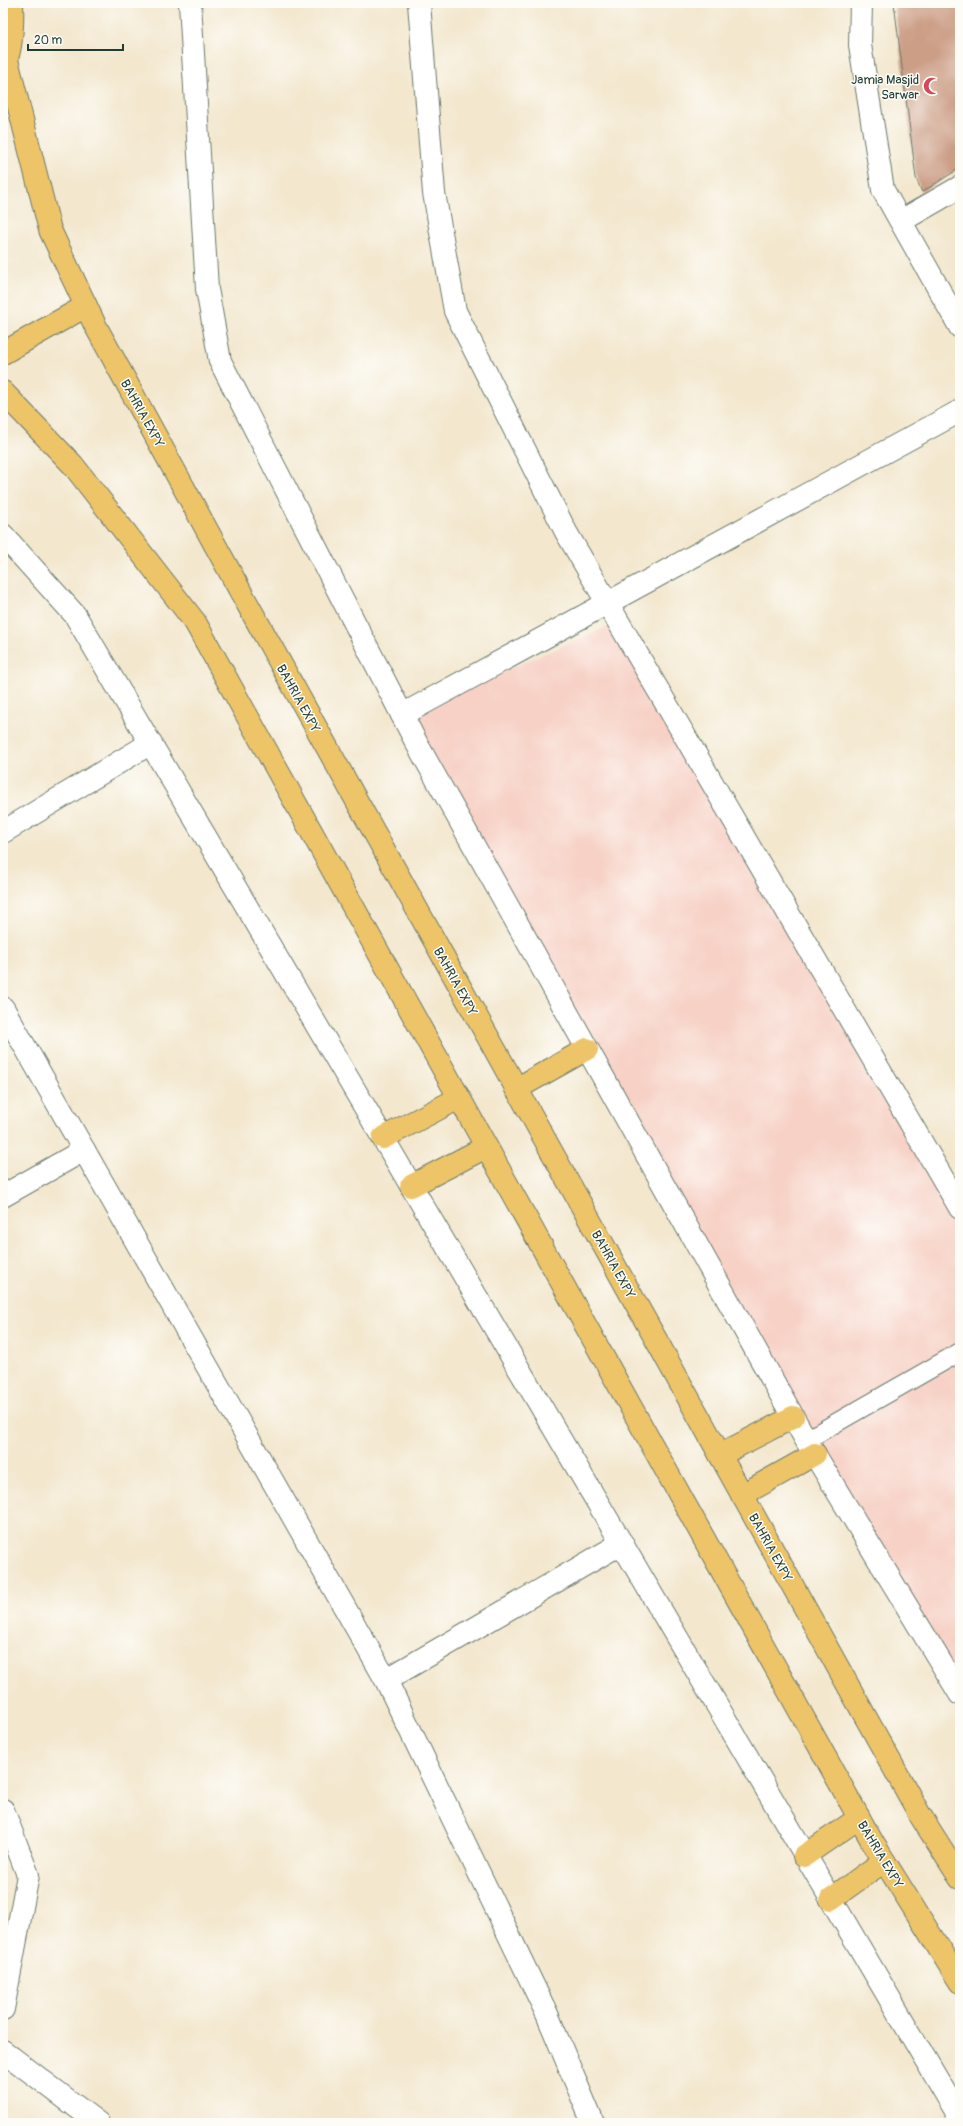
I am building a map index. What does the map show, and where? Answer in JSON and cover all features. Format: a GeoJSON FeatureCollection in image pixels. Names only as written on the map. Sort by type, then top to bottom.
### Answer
{"type":"FeatureCollection","features":[{"type":"Feature","properties":{"kind":"main road"},"geometry":{"type":"LineString","coordinates":[[5,65],[13,22],[12,3]]}},
{"type":"Feature","properties":{"kind":"main road","name":"BAHRIA EXPY"},"geometry":{"type":"LineString","coordinates":[[5,65],[50,230],[86,306],[239,589],[516,1089],[920,1815],[960,1878]]}},
{"type":"Feature","properties":{"kind":"main road"},"geometry":{"type":"LineString","coordinates":[[3,352],[86,306]]}},
{"type":"Feature","properties":{"kind":"main road","name":"BAHRIA EXPY"},"geometry":{"type":"LineString","coordinates":[[3,392],[73,465],[195,622],[859,1818],[884,1861],[960,1982]]}},
{"type":"Feature","properties":{"kind":"main road"},"geometry":{"type":"LineString","coordinates":[[516,1089],[587,1048]]}},
{"type":"Feature","properties":{"kind":"main road"},"geometry":{"type":"LineString","coordinates":[[383,1138],[459,1098]]}},
{"type":"Feature","properties":{"kind":"main road"},"geometry":{"type":"LineString","coordinates":[[411,1186],[486,1147]]}},
{"type":"Feature","properties":{"kind":"main road"},"geometry":{"type":"LineString","coordinates":[[720,1455],[793,1417]]}},
{"type":"Feature","properties":{"kind":"main road"},"geometry":{"type":"LineString","coordinates":[[742,1495],[811,1447]]}},
{"type":"Feature","properties":{"kind":"main road"},"geometry":{"type":"LineString","coordinates":[[804,1856],[859,1818]]}},
{"type":"Feature","properties":{"kind":"main road"},"geometry":{"type":"LineString","coordinates":[[831,1899],[884,1861]]}},
{"type":"Feature","properties":{"kind":"street"},"geometry":{"type":"LineString","coordinates":[[190,3],[208,289],[220,361],[402,715],[793,1417],[960,1694]]}},
{"type":"Feature","properties":{"kind":"street"},"geometry":{"type":"LineString","coordinates":[[420,3],[434,193],[455,311],[566,532],[960,1208]]}},
{"type":"Feature","properties":{"kind":"street"},"geometry":{"type":"LineString","coordinates":[[861,3],[860,45],[883,190],[960,327]]}},
{"type":"Feature","properties":{"kind":"street"},"geometry":{"type":"LineString","coordinates":[[901,221],[960,187]]}},
{"type":"Feature","properties":{"kind":"street"},"geometry":{"type":"LineString","coordinates":[[402,715],[960,411]]}},
{"type":"Feature","properties":{"kind":"street"},"geometry":{"type":"LineString","coordinates":[[3,535],[75,615],[622,1543],[804,1856],[831,1899],[960,2118]]}},
{"type":"Feature","properties":{"kind":"street"},"geometry":{"type":"LineString","coordinates":[[3,832],[151,743]]}},
{"type":"Feature","properties":{"kind":"street"},"geometry":{"type":"LineString","coordinates":[[3,1008],[386,1680],[547,2014],[593,2123]]}},
{"type":"Feature","properties":{"kind":"street"},"geometry":{"type":"LineString","coordinates":[[3,1196],[84,1150]]}},
{"type":"Feature","properties":{"kind":"street"},"geometry":{"type":"LineString","coordinates":[[386,1680],[622,1543]]}},
{"type":"Feature","properties":{"kind":"street"},"geometry":{"type":"LineString","coordinates":[[3,1810],[28,1875],[3,2009]]}},
{"type":"Feature","properties":{"kind":"street"},"geometry":{"type":"LineString","coordinates":[[3,2051],[98,2123]]}},
{"type":"Feature","properties":{"kind":"lane"},"geometry":{"type":"LineString","coordinates":[[811,1447],[960,1352]]}},
{"type":"Feature","properties":{"kind":"shaded area"},"geometry":{"type":"Polygon","coordinates":[[[619,622],[960,1208],[960,1699],[402,715],[619,622]]]}},
{"type":"Feature","properties":{"kind":"building","name":"Jamia Masjid Sarwar"},"geometry":{"type":"Polygon","coordinates":[[[894,3],[960,3],[960,168],[922,192],[916,178],[894,3]]]}},
{"type":"Feature","properties":{"kind":"place","name":"Jamia Masjid Sarwar"},"geometry":{"type":"Point","coordinates":[932,86]}}]}
